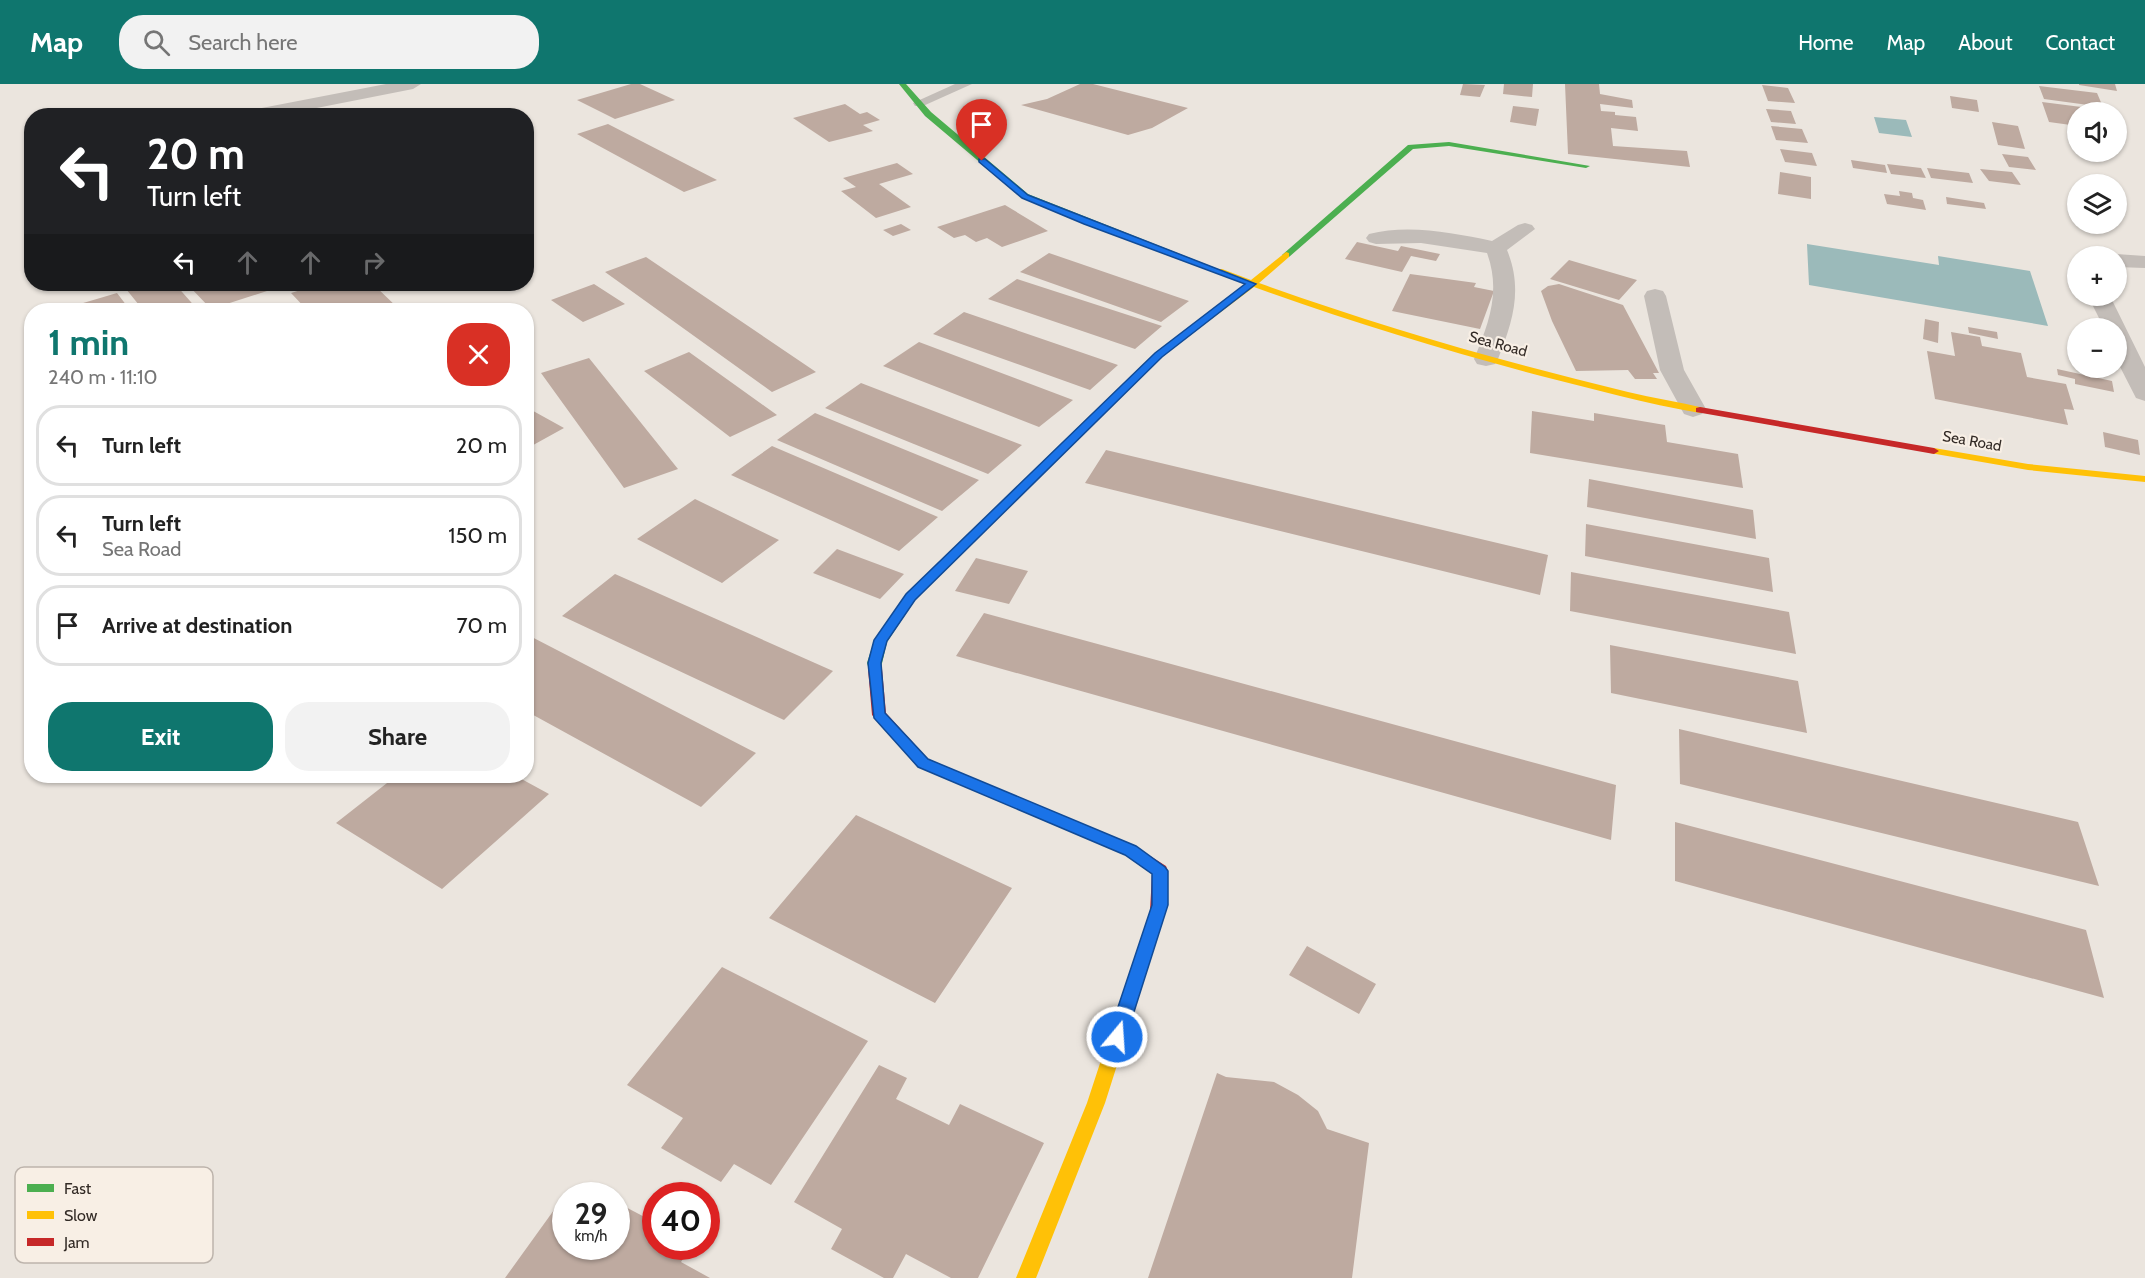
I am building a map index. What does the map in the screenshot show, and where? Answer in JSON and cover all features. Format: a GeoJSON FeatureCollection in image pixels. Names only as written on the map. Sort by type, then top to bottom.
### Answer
{"type":"FeatureCollection","features":[{"type":"Feature","properties":{"kind":"main road","name":"Sea Road"},"geometry":{"type":"LineString","coordinates":[[902,84],[928,114],[1025,196],[1087,222],[1307,304],[1486,359],[1657,403],[2028,468],[2145,480]]}},
{"type":"Feature","properties":{"kind":"main road"},"geometry":{"type":"LineString","coordinates":[[1026,1278],[1096,1103],[1160,905],[1160,871],[1131,851],[923,763],[879,715],[874,663],[881,640],[910,597],[1158,355],[1252,284],[1411,147],[1449,144],[1586,166]]}},
{"type":"Feature","properties":{"kind":"street"},"geometry":{"type":"LineString","coordinates":[[288,108],[413,84]]}},
{"type":"Feature","properties":{"kind":"street"},"geometry":{"type":"LineString","coordinates":[[1376,238],[1397,235],[1453,239],[1496,248],[1525,229]]}},
{"type":"Feature","properties":{"kind":"street"},"geometry":{"type":"LineString","coordinates":[[1486,359],[1507,297],[1503,263],[1496,248]]}},
{"type":"Feature","properties":{"kind":"street"},"geometry":{"type":"LineString","coordinates":[[2127,261],[2145,262]]}},
{"type":"Feature","properties":{"kind":"street"},"geometry":{"type":"LineString","coordinates":[[1655,296],[1672,370],[1693,409]]}},
{"type":"Feature","properties":{"kind":"street"},"geometry":{"type":"LineString","coordinates":[[2127,354],[2145,393]]}},
{"type":"Feature","properties":{"kind":"lane"},"geometry":{"type":"LineString","coordinates":[[919,103],[966,84]]}},
{"type":"Feature","properties":{"kind":"water"},"geometry":{"type":"Polygon","coordinates":[[[1874,117],[1906,120],[1912,137],[1879,133],[1874,117]]]}},
{"type":"Feature","properties":{"kind":"water"},"geometry":{"type":"Polygon","coordinates":[[[1807,244],[1939,265],[1938,256],[2030,271],[2048,326],[1809,285],[1807,244]]]}},
{"type":"Feature","properties":{"kind":"building"},"geometry":{"type":"Polygon","coordinates":[[[631,84],[640,84],[675,100],[615,119],[577,100],[631,84]]]}},
{"type":"Feature","properties":{"kind":"building"},"geometry":{"type":"Polygon","coordinates":[[[1080,84],[1093,84],[1188,108],[1152,128],[1128,135],[1021,105],[1047,99],[1080,84]]]}},
{"type":"Feature","properties":{"kind":"building"},"geometry":{"type":"Polygon","coordinates":[[[1463,84],[1485,85],[1480,97],[1460,95],[1463,84]]]}},
{"type":"Feature","properties":{"kind":"building"},"geometry":{"type":"Polygon","coordinates":[[[1504,84],[1533,84],[1532,97],[1503,94],[1504,84]]]}},
{"type":"Feature","properties":{"kind":"building"},"geometry":{"type":"Polygon","coordinates":[[[1565,84],[1599,84],[1600,94],[1632,100],[1633,108],[1600,104],[1601,111],[1636,117],[1638,131],[1611,128],[1613,146],[1687,151],[1690,167],[1568,154],[1565,84]]]}},
{"type":"Feature","properties":{"kind":"building"},"geometry":{"type":"Polygon","coordinates":[[[2115,84],[2117,91],[2079,85],[2115,84]]]}},
{"type":"Feature","properties":{"kind":"building"},"geometry":{"type":"Polygon","coordinates":[[[1762,85],[1788,88],[1795,103],[1768,101],[1762,85]]]}},
{"type":"Feature","properties":{"kind":"building"},"geometry":{"type":"Polygon","coordinates":[[[2039,86],[2097,93],[2101,102],[2067,102],[2044,99],[2039,86]]]}},
{"type":"Feature","properties":{"kind":"building"},"geometry":{"type":"Polygon","coordinates":[[[1950,96],[1977,100],[1979,112],[1952,108],[1950,96]]]}},
{"type":"Feature","properties":{"kind":"building"},"geometry":{"type":"Polygon","coordinates":[[[2042,102],[2067,105],[2067,124],[2049,122],[2042,102]]]}},
{"type":"Feature","properties":{"kind":"building"},"geometry":{"type":"Polygon","coordinates":[[[845,104],[860,114],[867,112],[880,120],[863,125],[873,131],[829,142],[793,118],[845,104]]]}},
{"type":"Feature","properties":{"kind":"building"},"geometry":{"type":"Polygon","coordinates":[[[1513,106],[1539,109],[1536,126],[1510,122],[1513,106]]]}},
{"type":"Feature","properties":{"kind":"building"},"geometry":{"type":"Polygon","coordinates":[[[1766,109],[1791,111],[1796,124],[1771,122],[1766,109]]]}},
{"type":"Feature","properties":{"kind":"building"},"geometry":{"type":"Polygon","coordinates":[[[1992,122],[2018,126],[2025,149],[1998,145],[1992,122]]]}},
{"type":"Feature","properties":{"kind":"building"},"geometry":{"type":"Polygon","coordinates":[[[608,124],[717,180],[684,192],[577,134],[608,124]]]}},
{"type":"Feature","properties":{"kind":"building"},"geometry":{"type":"Polygon","coordinates":[[[1771,126],[1802,129],[1808,143],[1776,140],[1771,126]]]}},
{"type":"Feature","properties":{"kind":"building"},"geometry":{"type":"Polygon","coordinates":[[[1780,149],[1812,153],[1817,166],[1785,162],[1780,149]]]}},
{"type":"Feature","properties":{"kind":"building"},"geometry":{"type":"Polygon","coordinates":[[[2002,154],[2028,157],[2036,170],[2009,167],[2002,154]]]}},
{"type":"Feature","properties":{"kind":"building"},"geometry":{"type":"Polygon","coordinates":[[[1851,160],[1885,165],[1887,173],[1853,168],[1851,160]]]}},
{"type":"Feature","properties":{"kind":"building"},"geometry":{"type":"Polygon","coordinates":[[[897,163],[913,174],[879,184],[911,207],[876,218],[841,191],[856,187],[843,178],[897,163]]]}},
{"type":"Feature","properties":{"kind":"building"},"geometry":{"type":"Polygon","coordinates":[[[1887,164],[1921,168],[1926,178],[1891,174],[1887,164]]]}},
{"type":"Feature","properties":{"kind":"building"},"geometry":{"type":"Polygon","coordinates":[[[1927,168],[1969,173],[1973,183],[1931,178],[1927,168]]]}},
{"type":"Feature","properties":{"kind":"building"},"geometry":{"type":"Polygon","coordinates":[[[1980,169],[2012,172],[2021,185],[1989,181],[1980,169]]]}},
{"type":"Feature","properties":{"kind":"building"},"geometry":{"type":"Polygon","coordinates":[[[1780,172],[1811,177],[1811,199],[1778,194],[1780,172]]]}},
{"type":"Feature","properties":{"kind":"building"},"geometry":{"type":"Polygon","coordinates":[[[1899,191],[1912,193],[1913,198],[1923,200],[1926,210],[1887,204],[1884,194],[1900,196],[1899,191]]]}},
{"type":"Feature","properties":{"kind":"building"},"geometry":{"type":"Polygon","coordinates":[[[1946,197],[1984,203],[1986,209],[1947,204],[1946,197]]]}},
{"type":"Feature","properties":{"kind":"building"},"geometry":{"type":"Polygon","coordinates":[[[1005,205],[1048,231],[1002,247],[987,238],[976,242],[965,235],[954,238],[937,227],[1005,205]]]}},
{"type":"Feature","properties":{"kind":"building"},"geometry":{"type":"Polygon","coordinates":[[[901,224],[911,230],[893,236],[883,230],[901,224]]]}},
{"type":"Feature","properties":{"kind":"building"},"geometry":{"type":"Polygon","coordinates":[[[1357,242],[1398,251],[1401,246],[1440,254],[1436,261],[1411,256],[1402,272],[1345,259],[1357,242]]]}},
{"type":"Feature","properties":{"kind":"building"},"geometry":{"type":"Polygon","coordinates":[[[1049,253],[1189,301],[1161,322],[1020,272],[1049,253]]]}},
{"type":"Feature","properties":{"kind":"building"},"geometry":{"type":"Polygon","coordinates":[[[646,257],[816,372],[772,392],[605,272],[646,257]]]}},
{"type":"Feature","properties":{"kind":"building"},"geometry":{"type":"Polygon","coordinates":[[[1569,260],[1637,280],[1619,300],[1550,279],[1569,260]]]}},
{"type":"Feature","properties":{"kind":"building"},"geometry":{"type":"Polygon","coordinates":[[[1410,274],[1476,283],[1474,287],[1494,291],[1480,329],[1392,311],[1410,274]]]}},
{"type":"Feature","properties":{"kind":"building"},"geometry":{"type":"Polygon","coordinates":[[[1017,279],[1162,326],[1135,349],[988,299],[1017,279]]]}},
{"type":"Feature","properties":{"kind":"building"},"geometry":{"type":"Polygon","coordinates":[[[594,284],[625,304],[583,322],[551,300],[594,284]]]}},
{"type":"Feature","properties":{"kind":"building"},"geometry":{"type":"Polygon","coordinates":[[[1559,284],[1623,305],[1659,373],[1653,373],[1657,379],[1635,379],[1628,370],[1576,371],[1552,321],[1541,291],[1548,286],[1559,284]]]}},
{"type":"Feature","properties":{"kind":"building"},"geometry":{"type":"Polygon","coordinates":[[[128,291],[181,291],[192,303],[137,303],[128,291]]]}},
{"type":"Feature","properties":{"kind":"building"},"geometry":{"type":"Polygon","coordinates":[[[194,291],[267,291],[230,303],[205,303],[194,291]]]}},
{"type":"Feature","properties":{"kind":"building"},"geometry":{"type":"Polygon","coordinates":[[[297,291],[380,291],[393,303],[300,303],[291,293],[297,291]]]}},
{"type":"Feature","properties":{"kind":"building"},"geometry":{"type":"Polygon","coordinates":[[[117,293],[125,303],[83,303],[117,293]]]}},
{"type":"Feature","properties":{"kind":"building"},"geometry":{"type":"Polygon","coordinates":[[[964,312],[1118,365],[1090,390],[933,334],[964,312]]]}},
{"type":"Feature","properties":{"kind":"building"},"geometry":{"type":"Polygon","coordinates":[[[1925,319],[1939,322],[1938,343],[1923,339],[1925,319]]]}},
{"type":"Feature","properties":{"kind":"building"},"geometry":{"type":"Polygon","coordinates":[[[1968,327],[1997,332],[1998,339],[1969,333],[1968,327]]]}},
{"type":"Feature","properties":{"kind":"building"},"geometry":{"type":"Polygon","coordinates":[[[1951,332],[1980,337],[1982,346],[2021,353],[2027,377],[2066,384],[2074,410],[2064,409],[2068,425],[1935,399],[1927,351],[1955,356],[1951,332]]]}},
{"type":"Feature","properties":{"kind":"building"},"geometry":{"type":"Polygon","coordinates":[[[919,342],[1073,400],[1039,427],[883,366],[919,342]]]}},
{"type":"Feature","properties":{"kind":"building"},"geometry":{"type":"Polygon","coordinates":[[[689,352],[777,415],[730,437],[644,371],[689,352]]]}},
{"type":"Feature","properties":{"kind":"building"},"geometry":{"type":"Polygon","coordinates":[[[589,358],[678,469],[624,488],[541,373],[589,358]]]}},
{"type":"Feature","properties":{"kind":"building"},"geometry":{"type":"Polygon","coordinates":[[[2057,369],[2067,371],[2067,377],[2058,375],[2057,369]]]}},
{"type":"Feature","properties":{"kind":"building"},"geometry":{"type":"Polygon","coordinates":[[[2071,378],[2098,378],[2112,381],[2114,392],[2075,384],[2075,379],[2071,378]]]}},
{"type":"Feature","properties":{"kind":"building"},"geometry":{"type":"Polygon","coordinates":[[[861,383],[1022,445],[988,474],[825,408],[861,383]]]}},
{"type":"Feature","properties":{"kind":"building"},"geometry":{"type":"Polygon","coordinates":[[[534,411],[564,428],[534,445],[534,411]]]}},
{"type":"Feature","properties":{"kind":"building"},"geometry":{"type":"Polygon","coordinates":[[[1532,411],[1594,421],[1594,413],[1665,425],[1667,442],[1738,454],[1743,488],[1530,453],[1532,411]]]}},
{"type":"Feature","properties":{"kind":"building"},"geometry":{"type":"Polygon","coordinates":[[[815,413],[979,480],[942,511],[777,440],[815,413]]]}},
{"type":"Feature","properties":{"kind":"building"},"geometry":{"type":"Polygon","coordinates":[[[2103,432],[2138,440],[2140,455],[2105,447],[2103,432]]]}},
{"type":"Feature","properties":{"kind":"building"},"geometry":{"type":"Polygon","coordinates":[[[772,446],[938,517],[899,551],[731,475],[772,446]]]}},
{"type":"Feature","properties":{"kind":"building"},"geometry":{"type":"Polygon","coordinates":[[[1106,450],[1548,555],[1540,595],[1085,483],[1106,450]]]}},
{"type":"Feature","properties":{"kind":"building"},"geometry":{"type":"Polygon","coordinates":[[[1589,479],[1753,510],[1756,539],[1587,507],[1589,479]]]}},
{"type":"Feature","properties":{"kind":"building"},"geometry":{"type":"Polygon","coordinates":[[[695,499],[779,540],[722,583],[637,539],[695,499]]]}},
{"type":"Feature","properties":{"kind":"building"},"geometry":{"type":"Polygon","coordinates":[[[1586,524],[1769,558],[1773,592],[1585,556],[1586,524]]]}},
{"type":"Feature","properties":{"kind":"building"},"geometry":{"type":"Polygon","coordinates":[[[837,549],[904,574],[880,599],[813,573],[837,549]]]}},
{"type":"Feature","properties":{"kind":"building"},"geometry":{"type":"Polygon","coordinates":[[[976,558],[1028,571],[1009,604],[955,591],[976,558]]]}},
{"type":"Feature","properties":{"kind":"building"},"geometry":{"type":"Polygon","coordinates":[[[1571,572],[1789,612],[1796,654],[1570,611],[1571,572]]]}},
{"type":"Feature","properties":{"kind":"building"},"geometry":{"type":"Polygon","coordinates":[[[615,574],[833,671],[784,720],[562,616],[615,574]]]}},
{"type":"Feature","properties":{"kind":"building"},"geometry":{"type":"Polygon","coordinates":[[[984,613],[1616,785],[1611,840],[956,656],[984,613]]]}},
{"type":"Feature","properties":{"kind":"building"},"geometry":{"type":"Polygon","coordinates":[[[534,638],[756,753],[701,807],[534,715],[534,638]]]}},
{"type":"Feature","properties":{"kind":"building"},"geometry":{"type":"Polygon","coordinates":[[[1610,645],[1798,681],[1807,733],[1611,693],[1610,645]]]}},
{"type":"Feature","properties":{"kind":"building"},"geometry":{"type":"Polygon","coordinates":[[[1679,729],[2078,822],[2099,886],[1680,784],[1679,729]]]}},
{"type":"Feature","properties":{"kind":"building"},"geometry":{"type":"Polygon","coordinates":[[[387,783],[529,783],[549,794],[442,889],[336,823],[387,783]]]}},
{"type":"Feature","properties":{"kind":"building"},"geometry":{"type":"Polygon","coordinates":[[[856,815],[1012,888],[935,1003],[769,918],[856,815]]]}},
{"type":"Feature","properties":{"kind":"building"},"geometry":{"type":"Polygon","coordinates":[[[1675,822],[2086,930],[2104,998],[1675,881],[1675,822]]]}},
{"type":"Feature","properties":{"kind":"building"},"geometry":{"type":"Polygon","coordinates":[[[1307,946],[1376,984],[1359,1014],[1289,975],[1307,946]]]}},
{"type":"Feature","properties":{"kind":"building"},"geometry":{"type":"Polygon","coordinates":[[[722,967],[868,1041],[771,1185],[734,1164],[721,1182],[661,1148],[683,1118],[627,1085],[722,967]]]}},
{"type":"Feature","properties":{"kind":"building"},"geometry":{"type":"Polygon","coordinates":[[[879,1065],[907,1078],[896,1099],[949,1125],[960,1104],[1044,1143],[978,1278],[951,1278],[906,1254],[893,1278],[884,1278],[831,1249],[842,1229],[794,1202],[879,1065]]]}},
{"type":"Feature","properties":{"kind":"building"},"geometry":{"type":"Polygon","coordinates":[[[1217,1073],[1226,1077],[1274,1082],[1298,1095],[1318,1111],[1327,1129],[1369,1143],[1352,1278],[1148,1278],[1217,1073]]]}},
{"type":"Feature","properties":{"kind":"building"},"geometry":{"type":"Polygon","coordinates":[[[630,1209],[642,1216],[642,1260],[682,1260],[681,1262],[710,1278],[505,1278],[552,1213],[552,1260],[630,1260],[630,1209]]]}},
{"type":"Feature","properties":{"kind":"traffic: fast"},"geometry":{"type":"LineString","coordinates":[[902,84],[928,114],[1025,196],[1087,222],[1219,271]]}},
{"type":"Feature","properties":{"kind":"traffic: fast"},"geometry":{"type":"LineString","coordinates":[[1286,255],[1411,147],[1449,144],[1586,166]]}},
{"type":"Feature","properties":{"kind":"traffic: fast"},"geometry":{"type":"LineString","coordinates":[[875,669],[874,663],[881,641],[911,597],[1081,430]]}},
{"type":"Feature","properties":{"kind":"traffic: slow"},"geometry":{"type":"LineString","coordinates":[[1081,430],[1158,355],[1252,284],[1286,255]]}},
{"type":"Feature","properties":{"kind":"traffic: slow"},"geometry":{"type":"LineString","coordinates":[[1219,271],[1343,315],[1427,341],[1627,395],[1700,410]]}},
{"type":"Feature","properties":{"kind":"traffic: slow"},"geometry":{"type":"LineString","coordinates":[[1934,451],[2028,467],[2145,479]]}},
{"type":"Feature","properties":{"kind":"traffic: slow"},"geometry":{"type":"LineString","coordinates":[[1026,1278],[1096,1103],[1158,911]]}},
{"type":"Feature","properties":{"kind":"traffic: jam"},"geometry":{"type":"LineString","coordinates":[[1700,410],[1934,451]]}},
{"type":"Feature","properties":{"kind":"traffic: jam"},"geometry":{"type":"LineString","coordinates":[[875,669],[879,715],[923,763],[1131,851],[1160,871],[1158,911]]}},
{"type":"Feature","properties":{"kind":"route"},"geometry":{"type":"LineString","coordinates":[[982,161],[1025,196],[1087,222],[1252,284],[1158,355],[910,597],[881,640],[874,663],[879,715],[923,763],[1131,851],[1160,871],[1160,905],[1117,1037]]}}]}
